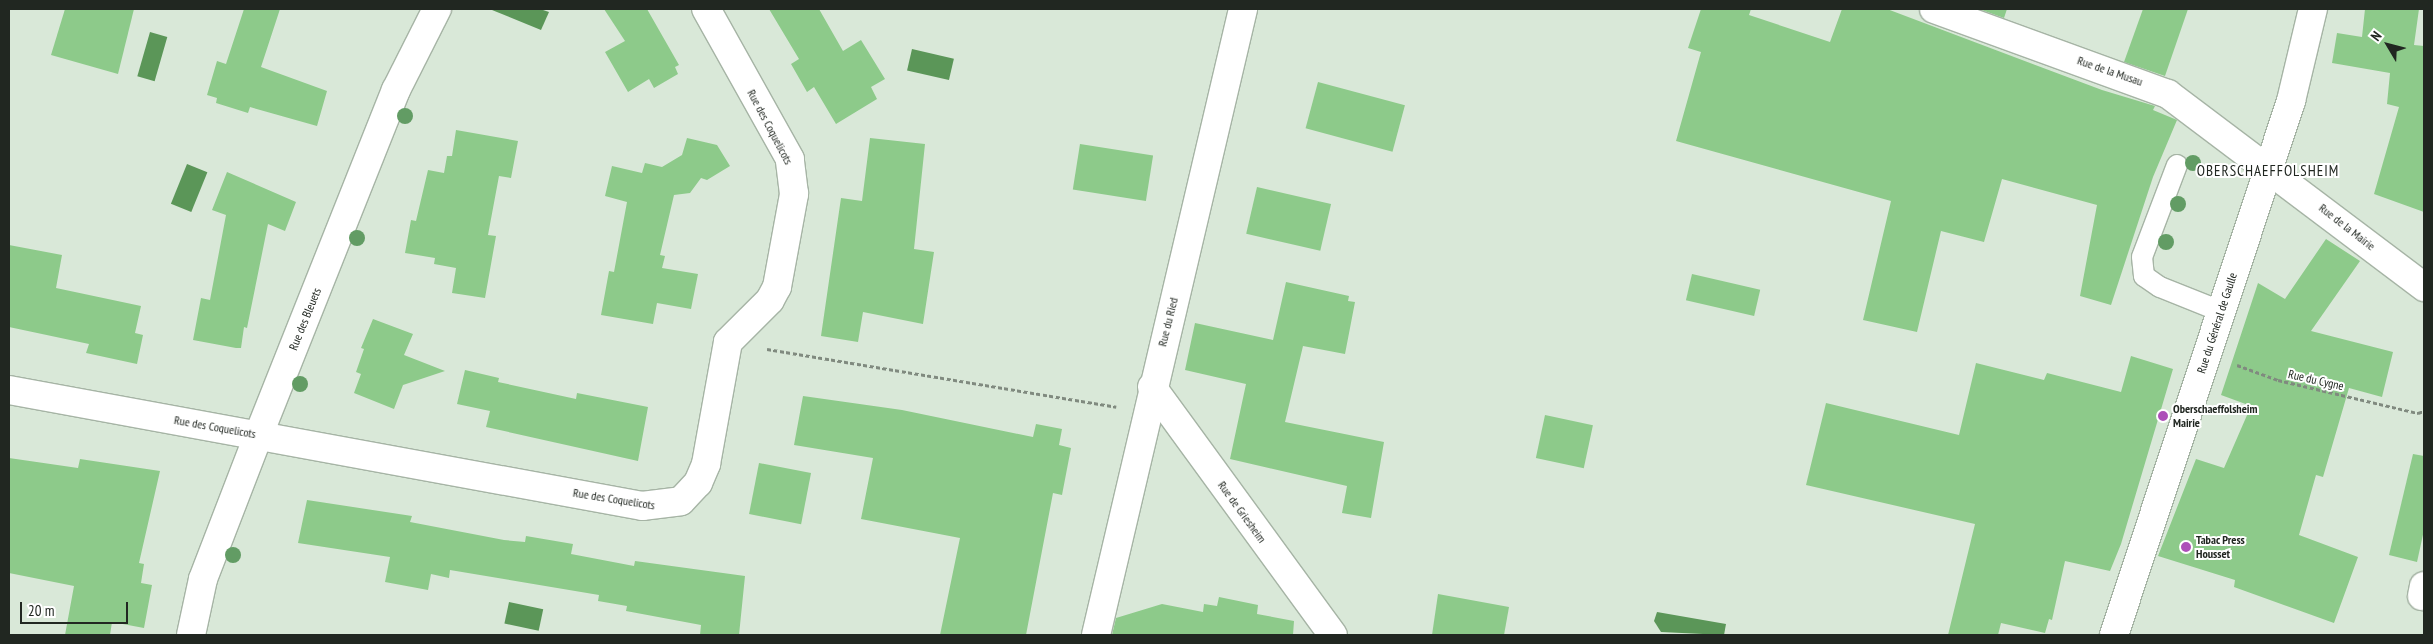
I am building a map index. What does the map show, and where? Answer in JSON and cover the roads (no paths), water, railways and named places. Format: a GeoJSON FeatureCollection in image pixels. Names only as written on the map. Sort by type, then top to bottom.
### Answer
{"type":"FeatureCollection","features":[{"type":"Feature","properties":{"kind":"street","name":"Rue des Bleuets"},"geometry":{"type":"LineString","coordinates":[[191,635],[203,579],[259,434],[396,90],[437,9]]}},
{"type":"Feature","properties":{"kind":"street","name":"Rue des Coquelicots"},"geometry":{"type":"LineString","coordinates":[[9,390],[259,434],[642,506],[667,506],[690,494],[706,464],[728,342],[770,300],[777,286],[794,175],[790,159],[706,9]]}},
{"type":"Feature","properties":{"kind":"street","name":"Rue du Ried"},"geometry":{"type":"LineString","coordinates":[[1096,635],[1149,400],[1243,9]]}},
{"type":"Feature","properties":{"kind":"street","name":"Rue de la Musau"},"geometry":{"type":"LineString","coordinates":[[1934,9],[2148,84],[2184,103],[2268,168]]}},
{"type":"Feature","properties":{"kind":"street","name":"Rue du Général de Gaulle"},"geometry":{"type":"LineString","coordinates":[[2114,635],[2300,72],[2313,9]]}},
{"type":"Feature","properties":{"kind":"street","name":"Rue de la Mairie"},"geometry":{"type":"LineString","coordinates":[[2268,168],[2424,287]]}},
{"type":"Feature","properties":{"kind":"street","name":"Rue de Griesheim"},"geometry":{"type":"LineString","coordinates":[[1149,400],[1333,635]]}},
{"type":"Feature","properties":{"kind":"lane"},"geometry":{"type":"LineString","coordinates":[[2177,165],[2142,257],[2144,276],[2160,287],[2220,312]]}},
{"type":"Feature","properties":{"kind":"place","name":"Oberschaeffolsheim Mairie"},"geometry":{"type":"Point","coordinates":[2163,416]}},
{"type":"Feature","properties":{"kind":"place","name":"Tabac Press Housset"},"geometry":{"type":"Point","coordinates":[2186,547]}},
{"type":"Feature","properties":{"kind":"district","name":"OBERSCHAEFFOLSHEIM"},"geometry":{"type":"Point","coordinates":[2268,171]}}]}
